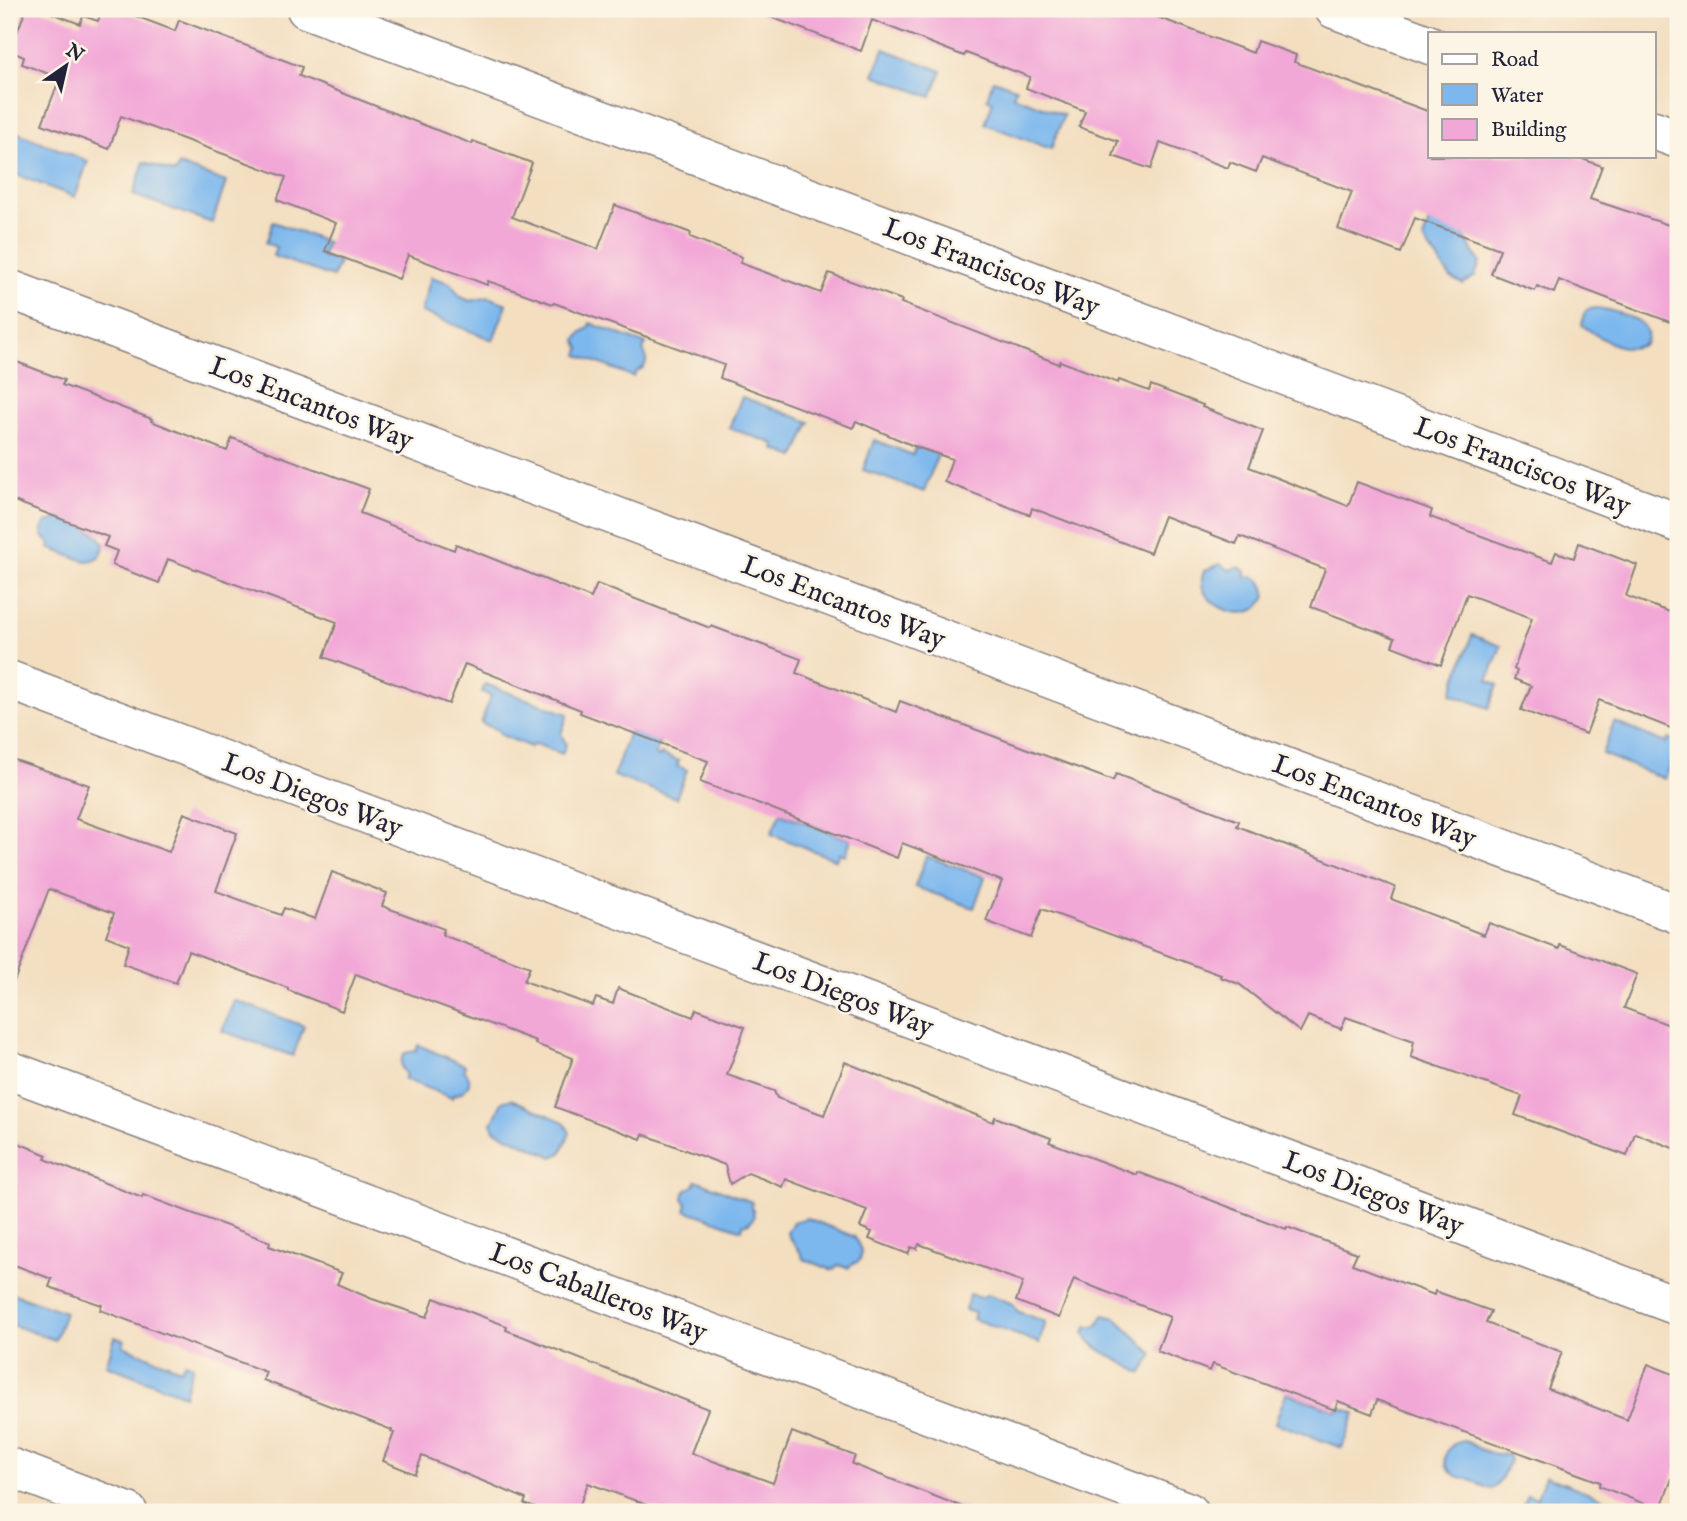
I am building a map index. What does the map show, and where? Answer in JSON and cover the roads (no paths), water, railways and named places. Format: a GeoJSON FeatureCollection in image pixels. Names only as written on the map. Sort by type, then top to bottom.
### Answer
{"type":"FeatureCollection","features":[{"type":"Feature","properties":{"kind":"street","name":"Los Franciscos Way"},"geometry":{"type":"LineString","coordinates":[[306,9],[1678,523]]}},
{"type":"Feature","properties":{"kind":"street"},"geometry":{"type":"LineString","coordinates":[[1334,9],[1428,44]]}},
{"type":"Feature","properties":{"kind":"street"},"geometry":{"type":"LineString","coordinates":[[1656,131],[1678,139]]}},
{"type":"Feature","properties":{"kind":"street","name":"Los Encantos Way"},"geometry":{"type":"LineString","coordinates":[[9,289],[1678,914]]}},
{"type":"Feature","properties":{"kind":"street","name":"Los Diegos Way"},"geometry":{"type":"LineString","coordinates":[[9,680],[1678,1306]]}},
{"type":"Feature","properties":{"kind":"street","name":"Los Caballeros Way"},"geometry":{"type":"LineString","coordinates":[[9,1070],[1189,1512]]}},
{"type":"Feature","properties":{"kind":"street"},"geometry":{"type":"LineString","coordinates":[[9,1467],[128,1512]]}},
{"type":"Feature","properties":{"kind":"water"},"geometry":{"type":"Polygon","coordinates":[[[884,49],[942,71],[931,97],[874,75],[884,49]]]}},
{"type":"Feature","properties":{"kind":"water"},"geometry":{"type":"Polygon","coordinates":[[[993,80],[1016,88],[1013,96],[1064,115],[1051,149],[985,124],[993,101],[987,98],[993,80]]]}},
{"type":"Feature","properties":{"kind":"water"},"geometry":{"type":"Polygon","coordinates":[[[13,131],[88,161],[75,197],[9,172],[9,143],[13,131]]]}},
{"type":"Feature","properties":{"kind":"water"},"geometry":{"type":"Polygon","coordinates":[[[144,162],[175,173],[179,165],[226,182],[212,223],[133,195],[144,162]]]}},
{"type":"Feature","properties":{"kind":"water"},"geometry":{"type":"Polygon","coordinates":[[[1435,204],[1461,232],[1480,262],[1475,276],[1463,284],[1451,278],[1423,239],[1435,204]]]}},
{"type":"Feature","properties":{"kind":"water"},"geometry":{"type":"Polygon","coordinates":[[[273,222],[327,242],[322,256],[339,262],[333,277],[273,256],[276,247],[266,243],[273,222]]]}},
{"type":"Feature","properties":{"kind":"water"},"geometry":{"type":"Polygon","coordinates":[[[431,277],[450,283],[461,297],[470,301],[489,297],[507,304],[493,340],[421,312],[431,277]]]}},
{"type":"Feature","properties":{"kind":"water"},"geometry":{"type":"Polygon","coordinates":[[[1598,308],[1640,323],[1647,333],[1645,344],[1629,348],[1612,344],[1582,325],[1588,309],[1598,308]]]}},
{"type":"Feature","properties":{"kind":"water"},"geometry":{"type":"Polygon","coordinates":[[[590,323],[646,344],[643,350],[646,363],[634,377],[578,355],[580,349],[576,340],[589,328],[590,323]]]}},
{"type":"Feature","properties":{"kind":"water"},"geometry":{"type":"Polygon","coordinates":[[[742,397],[810,422],[795,457],[774,449],[775,444],[729,428],[742,397]]]}},
{"type":"Feature","properties":{"kind":"water"},"geometry":{"type":"Polygon","coordinates":[[[874,440],[913,455],[916,447],[938,454],[924,492],[863,470],[874,440]]]}},
{"type":"Feature","properties":{"kind":"water"},"geometry":{"type":"Polygon","coordinates":[[[60,518],[97,535],[104,547],[100,555],[87,561],[49,548],[50,544],[42,535],[44,526],[47,522],[60,518]]]}},
{"type":"Feature","properties":{"kind":"water"},"geometry":{"type":"Polygon","coordinates":[[[1220,564],[1230,570],[1240,567],[1246,577],[1259,580],[1266,599],[1253,610],[1239,613],[1214,603],[1203,589],[1202,580],[1204,571],[1220,564]]]}},
{"type":"Feature","properties":{"kind":"water"},"geometry":{"type":"Polygon","coordinates":[[[1472,635],[1501,646],[1488,680],[1498,685],[1489,708],[1451,694],[1472,635]]]}},
{"type":"Feature","properties":{"kind":"water"},"geometry":{"type":"Polygon","coordinates":[[[485,684],[568,714],[561,734],[566,744],[562,754],[535,744],[531,747],[501,735],[498,730],[481,723],[491,696],[482,692],[485,684]]]}},
{"type":"Feature","properties":{"kind":"water"},"geometry":{"type":"Polygon","coordinates":[[[1614,722],[1666,743],[1668,738],[1678,742],[1678,755],[1675,755],[1665,779],[1602,754],[1614,722]]]}},
{"type":"Feature","properties":{"kind":"water"},"geometry":{"type":"Polygon","coordinates":[[[629,731],[660,742],[655,755],[660,757],[661,754],[679,761],[677,766],[687,770],[676,798],[614,776],[629,731]]]}},
{"type":"Feature","properties":{"kind":"water"},"geometry":{"type":"Polygon","coordinates":[[[780,813],[851,840],[845,855],[839,853],[836,860],[771,834],[780,813]]]}},
{"type":"Feature","properties":{"kind":"water"},"geometry":{"type":"Polygon","coordinates":[[[926,856],[985,877],[974,908],[915,887],[926,856]]]}},
{"type":"Feature","properties":{"kind":"water"},"geometry":{"type":"Polygon","coordinates":[[[234,1000],[304,1026],[293,1056],[222,1031],[234,1000]]]}},
{"type":"Feature","properties":{"kind":"water"},"geometry":{"type":"Polygon","coordinates":[[[418,1045],[465,1065],[464,1070],[469,1078],[466,1089],[452,1098],[404,1079],[406,1075],[401,1067],[402,1059],[405,1053],[416,1051],[418,1045]]]}},
{"type":"Feature","properties":{"kind":"water"},"geometry":{"type":"Polygon","coordinates":[[[511,1099],[564,1122],[570,1133],[561,1153],[553,1157],[494,1130],[492,1124],[502,1102],[511,1099]]]}},
{"type":"Feature","properties":{"kind":"water"},"geometry":{"type":"Polygon","coordinates":[[[696,1180],[752,1202],[753,1218],[743,1225],[742,1230],[685,1210],[687,1205],[683,1198],[684,1193],[694,1186],[696,1180]]]}},
{"type":"Feature","properties":{"kind":"water"},"geometry":{"type":"Polygon","coordinates":[[[807,1218],[855,1237],[861,1252],[858,1262],[848,1268],[838,1265],[833,1270],[803,1259],[787,1232],[793,1222],[807,1218]]]}},
{"type":"Feature","properties":{"kind":"water"},"geometry":{"type":"Polygon","coordinates":[[[9,1292],[65,1312],[55,1340],[9,1324],[9,1292]]]}},
{"type":"Feature","properties":{"kind":"water"},"geometry":{"type":"Polygon","coordinates":[[[970,1294],[981,1298],[988,1294],[1013,1304],[1017,1311],[1046,1322],[1039,1343],[973,1319],[975,1313],[965,1310],[970,1294]]]}},
{"type":"Feature","properties":{"kind":"water"},"geometry":{"type":"Polygon","coordinates":[[[1103,1315],[1116,1318],[1153,1354],[1142,1373],[1110,1356],[1088,1339],[1084,1333],[1087,1326],[1093,1328],[1098,1325],[1103,1315]]]}},
{"type":"Feature","properties":{"kind":"water"},"geometry":{"type":"Polygon","coordinates":[[[115,1337],[125,1340],[123,1346],[180,1369],[185,1362],[193,1366],[184,1395],[106,1365],[115,1337]]]}},
{"type":"Feature","properties":{"kind":"water"},"geometry":{"type":"Polygon","coordinates":[[[1286,1393],[1337,1411],[1339,1407],[1355,1413],[1342,1448],[1275,1423],[1286,1393]]]}},
{"type":"Feature","properties":{"kind":"water"},"geometry":{"type":"Polygon","coordinates":[[[1465,1441],[1487,1452],[1508,1455],[1510,1461],[1499,1482],[1492,1489],[1462,1478],[1448,1468],[1446,1456],[1449,1449],[1454,1444],[1465,1441]]]}},
{"type":"Feature","properties":{"kind":"water"},"geometry":{"type":"Polygon","coordinates":[[[1545,1476],[1611,1501],[1607,1512],[1542,1512],[1523,1505],[1527,1495],[1537,1498],[1545,1476]]]}}]}
